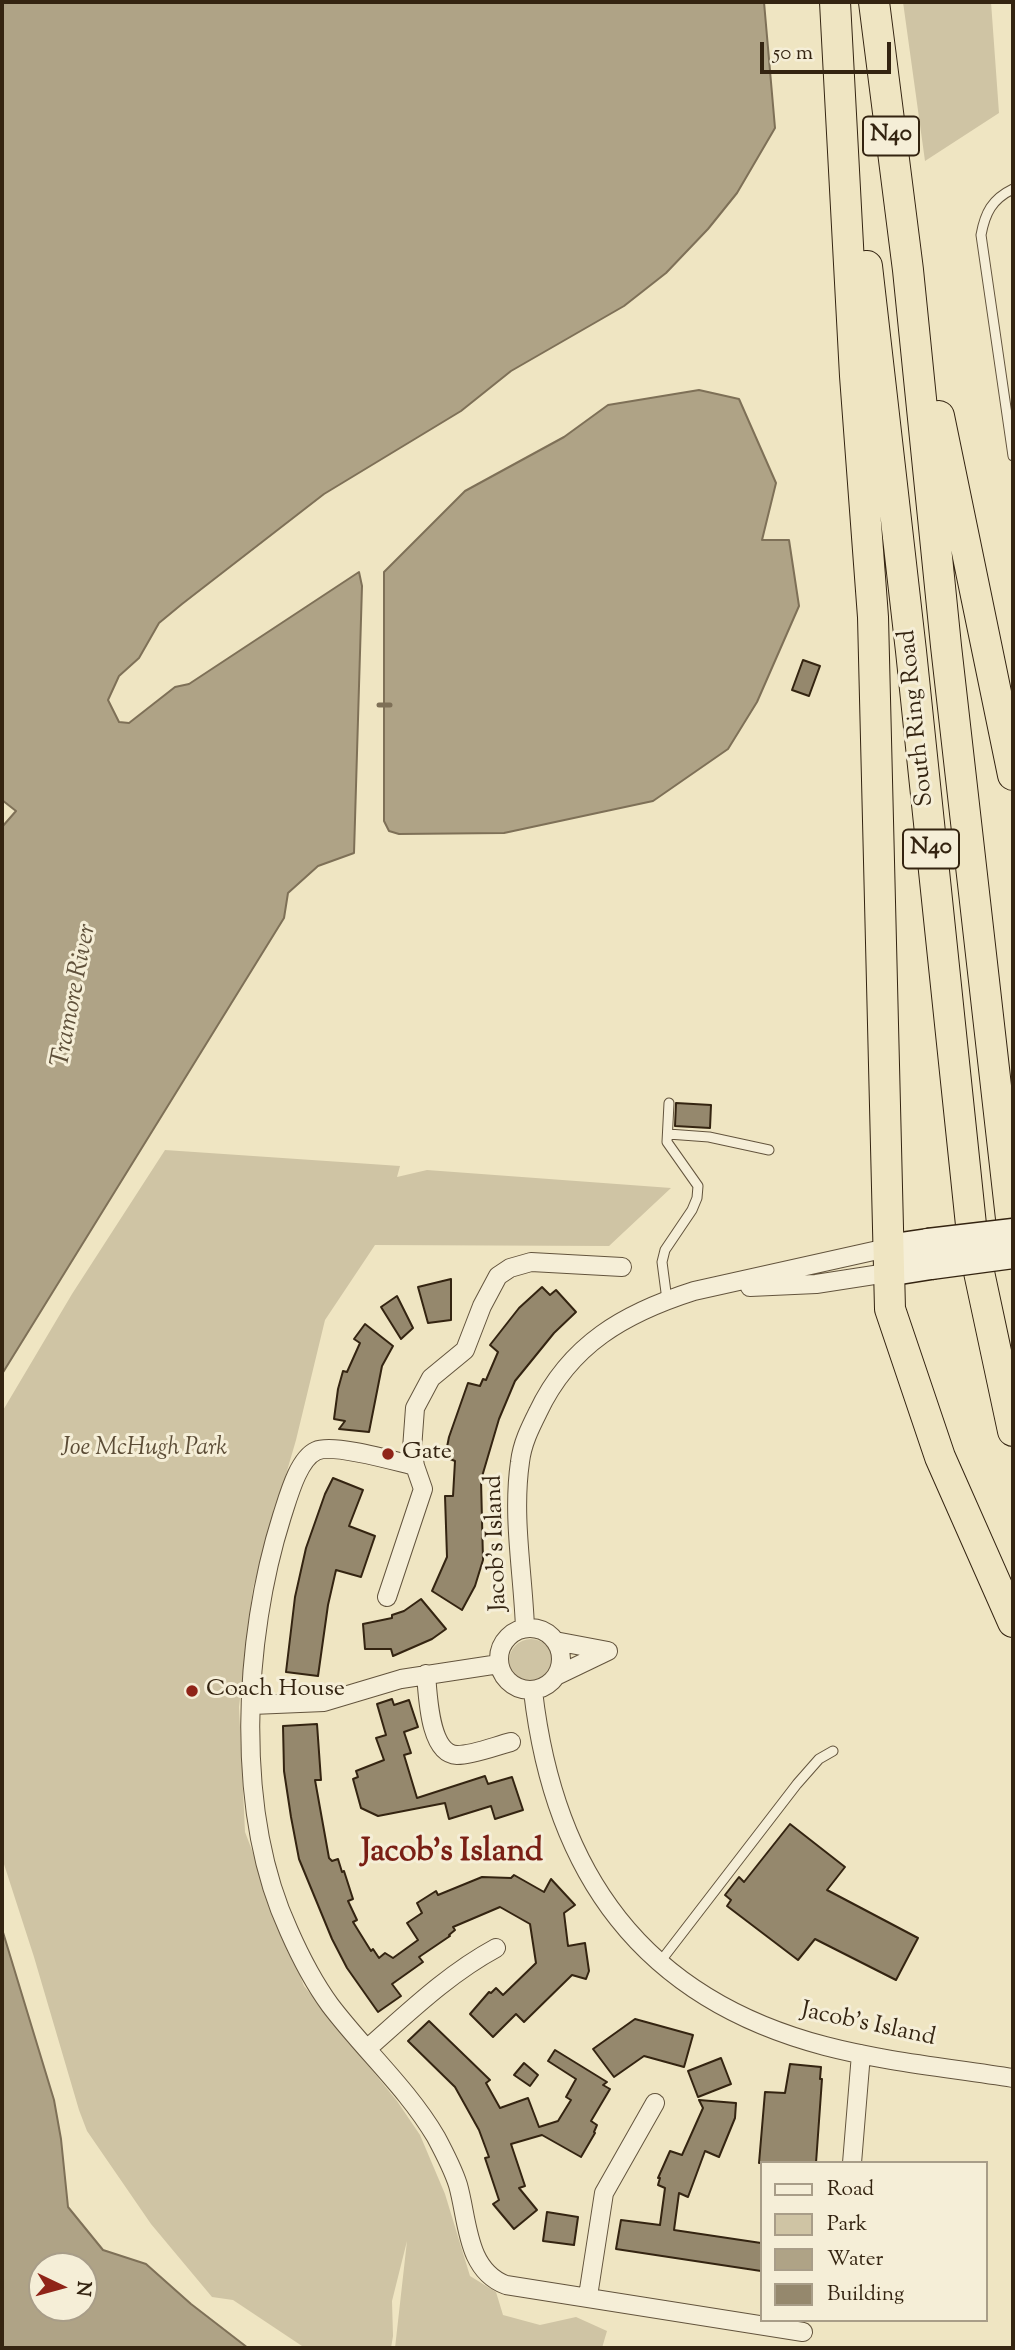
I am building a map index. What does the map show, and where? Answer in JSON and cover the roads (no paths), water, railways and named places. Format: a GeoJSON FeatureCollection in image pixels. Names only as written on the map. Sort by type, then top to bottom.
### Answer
{"type":"FeatureCollection","features":[{"type":"Feature","properties":{"kind":"highway","name":"South Ring Road"},"geometry":{"type":"LineString","coordinates":[[835,2],[911,651],[973,1244],[1013,1431]]}},
{"type":"Feature","properties":{"kind":"highway"},"geometry":{"type":"LineString","coordinates":[[835,2],[854,362],[873,617]]}},
{"type":"Feature","properties":{"kind":"highway","name":"South Ring Road"},"geometry":{"type":"LineString","coordinates":[[874,2],[908,271],[946,646],[1013,1234]]}},
{"type":"Feature","properties":{"kind":"highway"},"geometry":{"type":"LineString","coordinates":[[867,264],[890,1309],[940,1457],[1013,1622]]}},
{"type":"Feature","properties":{"kind":"highway"},"geometry":{"type":"LineString","coordinates":[[908,271],[1013,775]]}},
{"type":"Feature","properties":{"kind":"main road"},"geometry":{"type":"LineString","coordinates":[[887,1261],[930,1254],[1013,1234]]}},
{"type":"Feature","properties":{"kind":"main road"},"geometry":{"type":"LineString","coordinates":[[930,1254],[1013,1255]]}},
{"type":"Feature","properties":{"kind":"street","name":"Jacob's Island"},"geometry":{"type":"LineString","coordinates":[[694,1291],[816,1284],[887,1261]]}},
{"type":"Feature","properties":{"kind":"street","name":"Jacob's Island"},"geometry":{"type":"LineString","coordinates":[[525,1628],[517,1498],[520,1460],[529,1430],[551,1388],[580,1351],[629,1316],[694,1291],[887,1261]]}},
{"type":"Feature","properties":{"kind":"street"},"geometry":{"type":"LineString","coordinates":[[387,1597],[422,1497],[422,1481],[415,1465],[412,1432],[415,1408],[431,1378],[465,1350],[482,1306],[498,1276],[510,1268],[531,1262],[622,1267]]}},
{"type":"Feature","properties":{"kind":"street"},"geometry":{"type":"LineString","coordinates":[[415,1465],[337,1450],[315,1451],[298,1473],[278,1530],[266,1577],[254,1661],[251,1763],[260,1838],[278,1904],[307,1967],[328,2003],[422,2115],[436,2138],[458,2185],[472,2244],[482,2270],[506,2285],[803,2332]]}},
{"type":"Feature","properties":{"kind":"street"},"geometry":{"type":"LineString","coordinates":[[555,1641],[562,1658],[556,1676],[550,1684],[533,1691],[515,1687],[507,1681],[499,1664],[499,1655],[506,1639],[525,1628],[541,1630],[555,1641],[608,1651],[556,1676]]}},
{"type":"Feature","properties":{"kind":"street"},"geometry":{"type":"LineString","coordinates":[[252,1705],[324,1702],[388,1682],[499,1664]]}},
{"type":"Feature","properties":{"kind":"street"},"geometry":{"type":"LineString","coordinates":[[426,1674],[437,1742],[445,1751],[462,1755],[511,1742]]}},
{"type":"Feature","properties":{"kind":"street","name":"Jacob's Island"},"geometry":{"type":"LineString","coordinates":[[533,1691],[546,1771],[576,1853],[613,1913],[635,1940],[660,1962],[698,1990],[766,2026],[823,2046],[1013,2078]]}},
{"type":"Feature","properties":{"kind":"street"},"geometry":{"type":"LineString","coordinates":[[368,2048],[441,1984],[475,1959],[496,1948]]}},
{"type":"Feature","properties":{"kind":"street"},"geometry":{"type":"LineString","coordinates":[[852,2161],[861,2054]]}},
{"type":"Feature","properties":{"kind":"street"},"geometry":{"type":"LineString","coordinates":[[588,2296],[604,2193],[655,2103]]}},
{"type":"Feature","properties":{"kind":"lane"},"geometry":{"type":"LineString","coordinates":[[1013,189],[992,203],[981,235],[1013,456]]}},
{"type":"Feature","properties":{"kind":"lane"},"geometry":{"type":"LineString","coordinates":[[667,1300],[662,1262],[665,1250],[692,1210],[698,1186],[667,1143],[669,1103]]}},
{"type":"Feature","properties":{"kind":"lane"},"geometry":{"type":"LineString","coordinates":[[668,1134],[709,1137],[769,1150]]}},
{"type":"Feature","properties":{"kind":"lane"},"geometry":{"type":"LineString","coordinates":[[660,1962],[797,1784],[819,1759],[833,1751]]}},
{"type":"Feature","properties":{"kind":"water","name":"Tramore River"},"geometry":{"type":"Polygon","coordinates":[[[2,2],[764,2],[775,128],[737,193],[708,229],[666,273],[624,306],[511,371],[461,411],[324,494],[159,623],[139,658],[119,676],[108,700],[119,722],[129,723],[175,687],[189,684],[359,572],[362,586],[354,853],[318,866],[288,893],[284,918],[2,1374],[2,827],[16,811],[2,800],[2,2]]]}},
{"type":"Feature","properties":{"kind":"water"},"geometry":{"type":"Polygon","coordinates":[[[699,390],[739,399],[776,483],[762,540],[789,540],[799,606],[757,702],[728,749],[653,801],[504,833],[399,834],[389,831],[384,821],[384,572],[465,491],[564,437],[608,405],[699,390]]]}},
{"type":"Feature","properties":{"kind":"water"},"geometry":{"type":"Polygon","coordinates":[[[2,1929],[54,2100],[68,2207],[103,2250],[146,2264],[191,2304],[248,2348],[2,2348],[2,1929]]]}},
{"type":"Feature","properties":{"kind":"waterway"},"geometry":{"type":"LineString","coordinates":[[379,705],[390,705]]}},
{"type":"Feature","properties":{"kind":"place","name":"Gate"},"geometry":{"type":"Point","coordinates":[388,1454]}},
{"type":"Feature","properties":{"kind":"place","name":"Coach House"},"geometry":{"type":"Point","coordinates":[192,1691]}},
{"type":"Feature","properties":{"kind":"district","name":"Jacob's Island"},"geometry":{"type":"Point","coordinates":[452,1855]}},
{"type":"Feature","properties":{"kind":"park label","name":"Joe McHugh Park"},"geometry":{"type":"Point","coordinates":[144,1450]}}]}
